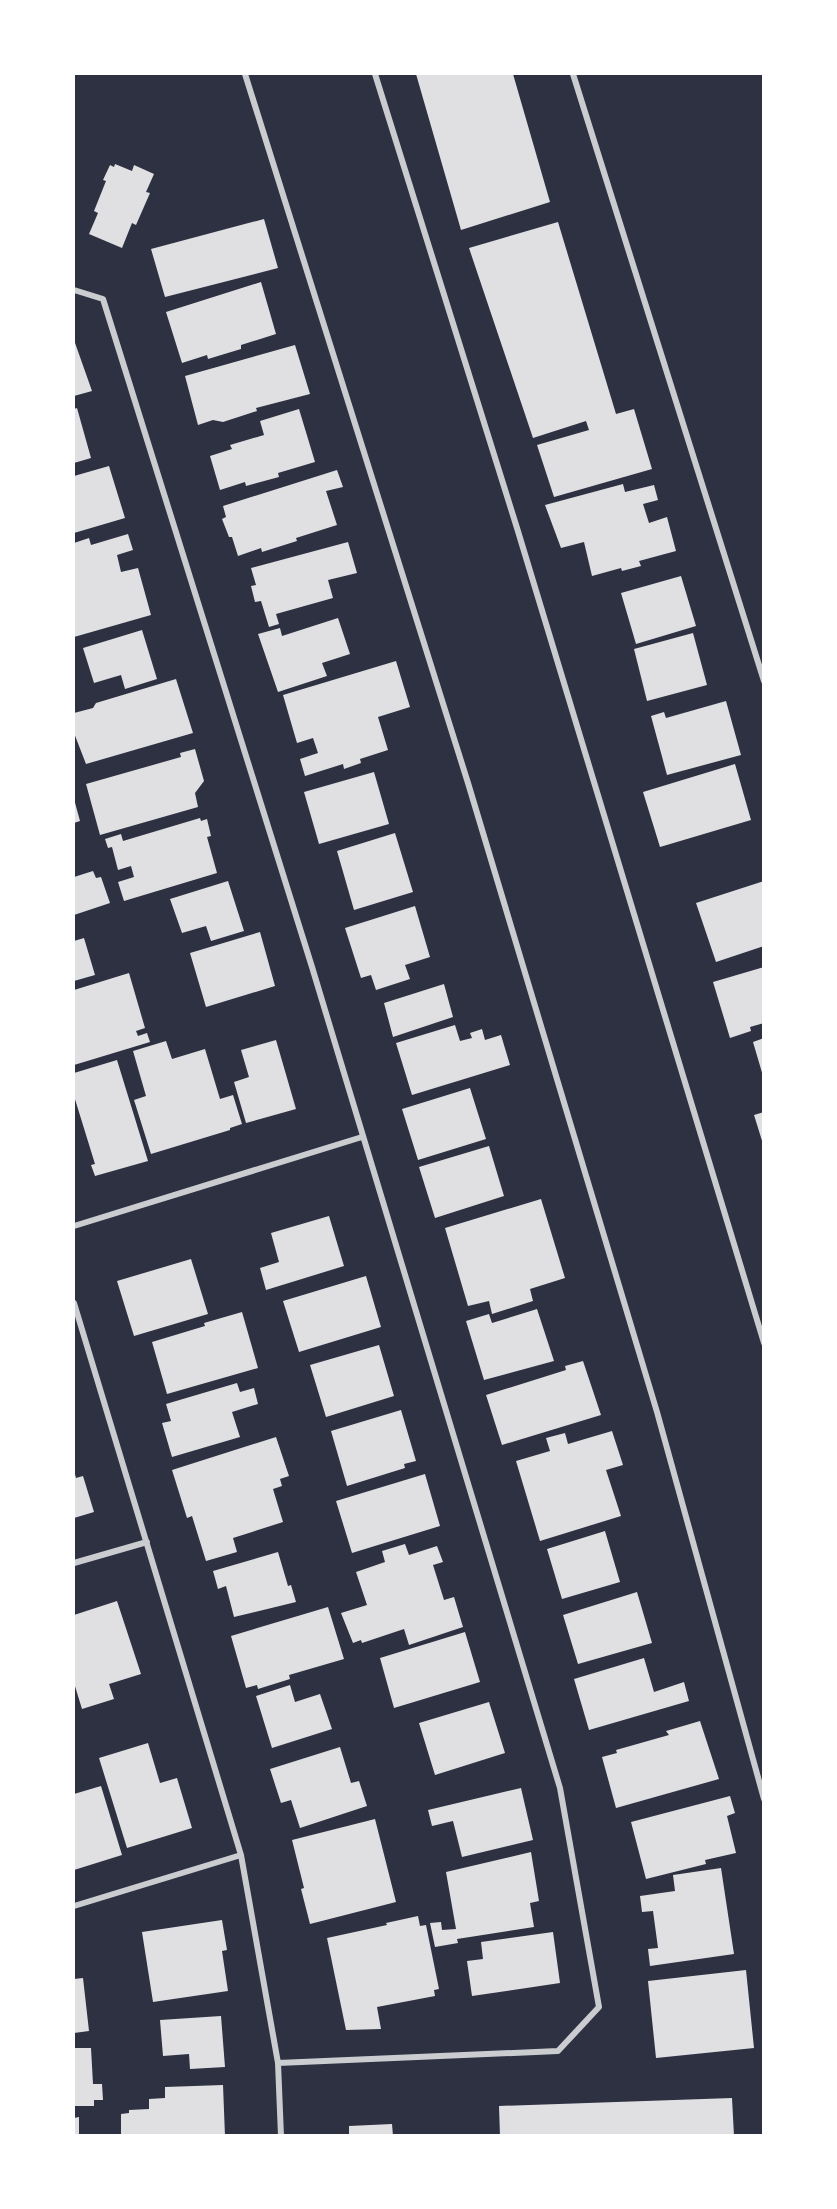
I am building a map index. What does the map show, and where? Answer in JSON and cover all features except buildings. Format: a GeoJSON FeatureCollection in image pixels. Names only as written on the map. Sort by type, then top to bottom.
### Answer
{"type":"FeatureCollection","features":[{"type":"Feature","properties":{"kind":"street"},"geometry":{"type":"LineString","coordinates":[[245,74],[478,817],[657,1412],[764,1799]]}},
{"type":"Feature","properties":{"kind":"street"},"geometry":{"type":"LineString","coordinates":[[375,74],[593,776],[764,1343]]}},
{"type":"Feature","properties":{"kind":"street"},"geometry":{"type":"LineString","coordinates":[[573,74],[764,681]]}},
{"type":"Feature","properties":{"kind":"street"},"geometry":{"type":"LineString","coordinates":[[74,290],[103,299],[312,967],[560,1788],[599,2007],[558,2051],[278,2063]]}},
{"type":"Feature","properties":{"kind":"street"},"geometry":{"type":"LineString","coordinates":[[74,1226],[362,1137]]}},
{"type":"Feature","properties":{"kind":"street"},"geometry":{"type":"LineString","coordinates":[[74,1303],[241,1855],[278,2063],[281,2136]]}},
{"type":"Feature","properties":{"kind":"street"},"geometry":{"type":"LineString","coordinates":[[74,1563],[147,1542]]}},
{"type":"Feature","properties":{"kind":"street"},"geometry":{"type":"LineString","coordinates":[[74,1906],[241,1855]]}}]}
